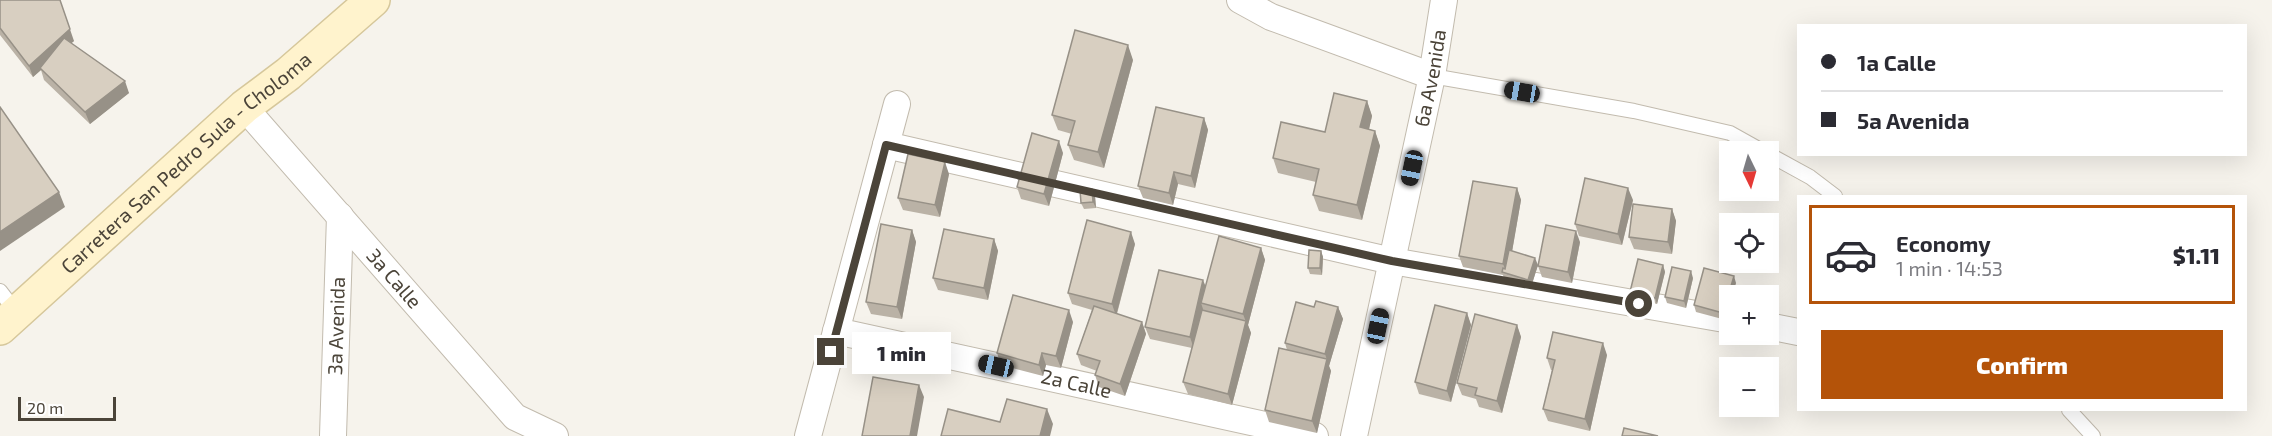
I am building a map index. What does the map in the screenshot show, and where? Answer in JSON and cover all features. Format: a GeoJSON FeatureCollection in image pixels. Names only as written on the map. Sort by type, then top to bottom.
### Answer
{"type":"FeatureCollection","features":[{"type":"Feature","properties":{"kind":"main road","name":"Carretera San Pedro Sula - Choloma"},"geometry":{"type":"LineString","coordinates":[[6,311],[244,106],[288,74],[374,0]]}},
{"type":"Feature","properties":{"kind":"street"},"geometry":{"type":"LineString","coordinates":[[1240,0],[1271,17],[1432,76]]}},
{"type":"Feature","properties":{"kind":"street","name":"6a Avenida"},"geometry":{"type":"LineString","coordinates":[[1354,436],[1432,76],[1444,0]]}},
{"type":"Feature","properties":{"kind":"street"},"geometry":{"type":"LineString","coordinates":[[808,436],[897,104]]}},
{"type":"Feature","properties":{"kind":"street","name":"3a Calle"},"geometry":{"type":"LineString","coordinates":[[244,106],[340,216],[515,427],[555,436]]}},
{"type":"Feature","properties":{"kind":"street"},"geometry":{"type":"LineString","coordinates":[[886,145],[1392,261],[1719,318]]}},
{"type":"Feature","properties":{"kind":"street","name":"3a Avenida"},"geometry":{"type":"LineString","coordinates":[[333,436],[340,216]]}},
{"type":"Feature","properties":{"kind":"street"},"geometry":{"type":"LineString","coordinates":[[1779,329],[1797,332]]}},
{"type":"Feature","properties":{"kind":"street","name":"2a Calle"},"geometry":{"type":"LineString","coordinates":[[836,331],[1315,436]]}},
{"type":"Feature","properties":{"kind":"lane"},"geometry":{"type":"LineString","coordinates":[[1432,76],[1634,111],[1730,133],[1744,141]]}},
{"type":"Feature","properties":{"kind":"lane"},"geometry":{"type":"LineString","coordinates":[[1779,160],[1810,177],[1834,195]]}},
{"type":"Feature","properties":{"kind":"lane"},"geometry":{"type":"LineString","coordinates":[[2070,411],[2093,436]]}},
{"type":"Feature","properties":{"kind":"building"},"geometry":{"type":"Polygon","coordinates":[[[0,0],[60,0],[70,29],[29,66],[0,28],[0,0]]]}},
{"type":"Feature","properties":{"kind":"building"},"geometry":{"type":"Polygon","coordinates":[[[1075,30],[1128,45],[1098,152],[1068,145],[1075,121],[1052,115],[1075,30]]]}},
{"type":"Feature","properties":{"kind":"building"},"geometry":{"type":"Polygon","coordinates":[[[64,38],[125,81],[85,112],[40,68],[64,38]]]}},
{"type":"Feature","properties":{"kind":"building"},"geometry":{"type":"Polygon","coordinates":[[[1334,93],[1367,101],[1360,127],[1375,131],[1357,205],[1313,195],[1319,169],[1273,158],[1281,122],[1325,132],[1334,93]]]}},
{"type":"Feature","properties":{"kind":"building"},"geometry":{"type":"Polygon","coordinates":[[[0,107],[59,192],[0,232],[0,107]]]}},
{"type":"Feature","properties":{"kind":"building"},"geometry":{"type":"Polygon","coordinates":[[[1156,107],[1204,118],[1191,176],[1174,172],[1169,193],[1138,186],[1156,107]]]}},
{"type":"Feature","properties":{"kind":"building"},"geometry":{"type":"Polygon","coordinates":[[[1032,133],[1059,141],[1044,194],[1017,187],[1032,133]]]}},
{"type":"Feature","properties":{"kind":"building"},"geometry":{"type":"Polygon","coordinates":[[[908,154],[945,162],[935,205],[898,198],[908,154]]]}},
{"type":"Feature","properties":{"kind":"building"},"geometry":{"type":"Polygon","coordinates":[[[1585,178],[1628,188],[1618,234],[1575,224],[1585,178]]]}},
{"type":"Feature","properties":{"kind":"building"},"geometry":{"type":"Polygon","coordinates":[[[1473,181],[1517,188],[1503,264],[1459,256],[1473,181]]]}},
{"type":"Feature","properties":{"kind":"building"},"geometry":{"type":"Polygon","coordinates":[[[1092,189],[1093,202],[1081,203],[1080,190],[1092,189]]]}},
{"type":"Feature","properties":{"kind":"building"},"geometry":{"type":"Polygon","coordinates":[[[1633,204],[1672,209],[1668,242],[1629,237],[1633,204]]]}},
{"type":"Feature","properties":{"kind":"building"},"geometry":{"type":"Polygon","coordinates":[[[1087,220],[1131,232],[1112,304],[1068,293],[1087,220]]]}},
{"type":"Feature","properties":{"kind":"building"},"geometry":{"type":"Polygon","coordinates":[[[881,224],[912,230],[897,307],[866,302],[881,224]]]}},
{"type":"Feature","properties":{"kind":"building"},"geometry":{"type":"Polygon","coordinates":[[[1546,225],[1576,231],[1568,272],[1538,266],[1546,225]]]}},
{"type":"Feature","properties":{"kind":"building"},"geometry":{"type":"Polygon","coordinates":[[[944,229],[994,239],[984,288],[933,278],[944,229]]]}},
{"type":"Feature","properties":{"kind":"building"},"geometry":{"type":"Polygon","coordinates":[[[1219,236],[1261,248],[1243,314],[1201,303],[1219,236]]]}},
{"type":"Feature","properties":{"kind":"building"},"geometry":{"type":"Polygon","coordinates":[[[1309,250],[1321,251],[1320,268],[1308,268],[1309,250]]]}},
{"type":"Feature","properties":{"kind":"building"},"geometry":{"type":"Polygon","coordinates":[[[1509,250],[1535,258],[1528,280],[1502,272],[1503,268],[1505,269],[1509,250]]]}},
{"type":"Feature","properties":{"kind":"building"},"geometry":{"type":"Polygon","coordinates":[[[1638,259],[1663,265],[1655,298],[1630,292],[1638,259]]]}},
{"type":"Feature","properties":{"kind":"building"},"geometry":{"type":"Polygon","coordinates":[[[1672,267],[1691,271],[1684,301],[1665,297],[1672,267]]]}},
{"type":"Feature","properties":{"kind":"building"},"geometry":{"type":"Polygon","coordinates":[[[1704,268],[1734,276],[1731,285],[1719,285],[1719,312],[1694,305],[1704,268]]]}},
{"type":"Feature","properties":{"kind":"building"},"geometry":{"type":"Polygon","coordinates":[[[1159,270],[1203,280],[1190,337],[1145,327],[1159,270]]]}},
{"type":"Feature","properties":{"kind":"building"},"geometry":{"type":"Polygon","coordinates":[[[1013,295],[1069,310],[1056,356],[1042,353],[1039,365],[997,353],[1013,295]]]}},
{"type":"Feature","properties":{"kind":"building"},"geometry":{"type":"Polygon","coordinates":[[[1316,301],[1338,307],[1325,354],[1285,343],[1296,302],[1314,307],[1316,301]]]}},
{"type":"Feature","properties":{"kind":"building"},"geometry":{"type":"Polygon","coordinates":[[[1435,305],[1467,313],[1447,391],[1415,382],[1435,305]]]}},
{"type":"Feature","properties":{"kind":"building"},"geometry":{"type":"Polygon","coordinates":[[[1094,306],[1142,322],[1120,384],[1095,375],[1100,361],[1077,354],[1094,306]]]}},
{"type":"Feature","properties":{"kind":"building"},"geometry":{"type":"Polygon","coordinates":[[[1202,310],[1246,321],[1228,394],[1183,382],[1202,310]]]}},
{"type":"Feature","properties":{"kind":"building"},"geometry":{"type":"Polygon","coordinates":[[[1475,314],[1517,325],[1497,401],[1475,395],[1477,388],[1457,383],[1475,314]]]}},
{"type":"Feature","properties":{"kind":"building"},"geometry":{"type":"Polygon","coordinates":[[[1553,332],[1603,343],[1585,419],[1543,409],[1555,360],[1547,358],[1553,332]]]}},
{"type":"Feature","properties":{"kind":"building"},"geometry":{"type":"Polygon","coordinates":[[[1279,348],[1327,359],[1312,421],[1265,410],[1279,348]]]}},
{"type":"Feature","properties":{"kind":"building"},"geometry":{"type":"Polygon","coordinates":[[[873,377],[919,385],[910,436],[862,436],[873,377]]]}},
{"type":"Feature","properties":{"kind":"building"},"geometry":{"type":"Polygon","coordinates":[[[1007,399],[1047,409],[1040,436],[941,436],[948,409],[1000,422],[1007,399]]]}},
{"type":"Feature","properties":{"kind":"building"},"geometry":{"type":"Polygon","coordinates":[[[1624,428],[1658,436],[1622,436],[1624,428]]]}},
{"type":"Feature","properties":{"kind":"route"},"geometry":{"type":"LineString","coordinates":[[831,352],[886,145],[1392,261],[1639,304]]}}]}
